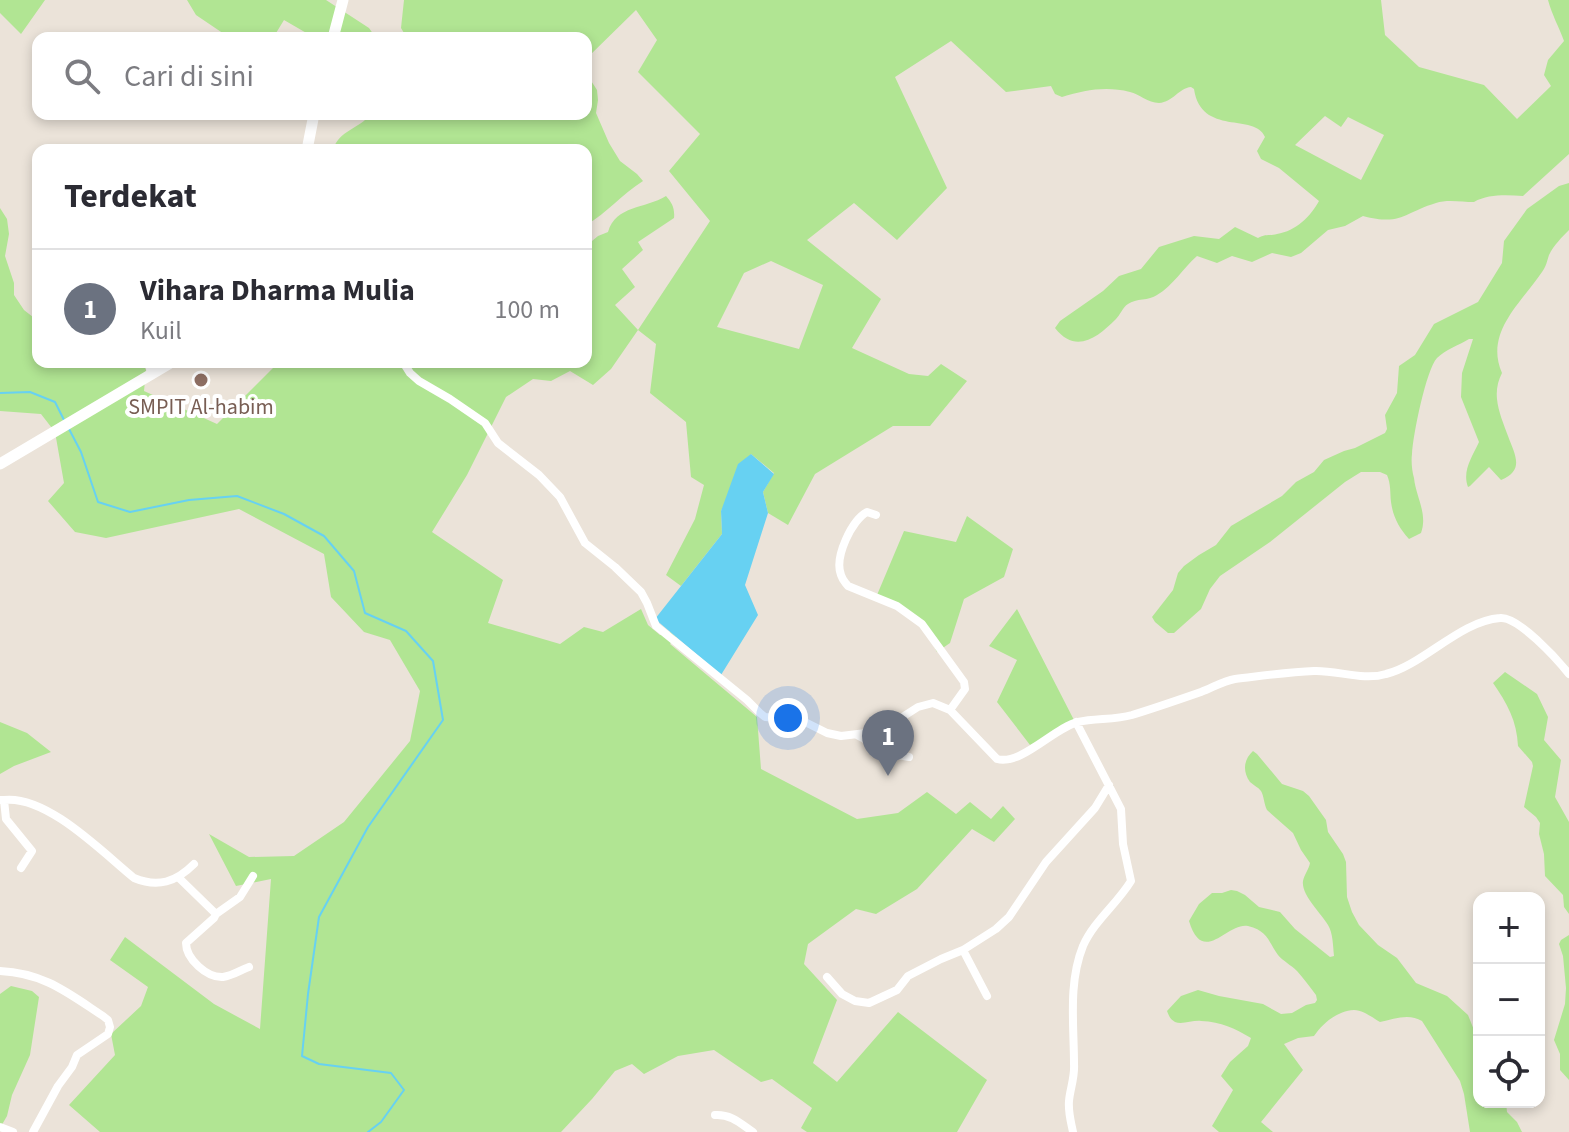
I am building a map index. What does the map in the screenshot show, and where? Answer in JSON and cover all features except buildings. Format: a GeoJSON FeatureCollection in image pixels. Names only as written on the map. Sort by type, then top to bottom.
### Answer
{"type":"FeatureCollection","features":[{"type":"Feature","properties":{"kind":"street"},"geometry":{"type":"LineString","coordinates":[[335,32],[343,0]]}},
{"type":"Feature","properties":{"kind":"street"},"geometry":{"type":"LineString","coordinates":[[308,144],[313,120]]}},
{"type":"Feature","properties":{"kind":"street"},"geometry":{"type":"LineString","coordinates":[[0,464],[85,414],[150,368]]}},
{"type":"Feature","properties":{"kind":"street"},"geometry":{"type":"LineString","coordinates":[[407,368],[419,381],[485,423],[498,443],[545,481],[560,497],[585,543],[641,592],[656,626],[765,717],[801,720],[835,735],[856,735],[893,723],[933,703],[950,710],[1002,761],[1040,744],[1076,722],[1131,715],[1230,680],[1314,671],[1385,675],[1479,623],[1501,617],[1520,626],[1569,674]]}},
{"type":"Feature","properties":{"kind":"street"},"geometry":{"type":"LineString","coordinates":[[876,515],[867,512],[859,516],[839,556],[839,572],[848,586],[897,606],[922,624],[964,682],[965,689],[950,710]]}},
{"type":"Feature","properties":{"kind":"street"},"geometry":{"type":"LineString","coordinates":[[1073,1132],[1069,1102],[1075,1068],[1072,1014],[1081,954],[1101,918],[1131,881],[1123,844],[1121,809],[1076,722]]}},
{"type":"Feature","properties":{"kind":"street"},"geometry":{"type":"LineString","coordinates":[[856,735],[892,754],[909,757]]}},
{"type":"Feature","properties":{"kind":"street"},"geometry":{"type":"LineString","coordinates":[[827,977],[842,994],[855,1001],[869,1003],[897,990],[908,976],[963,950],[996,929],[1009,917],[1046,862],[1095,808],[1109,785]]}},
{"type":"Feature","properties":{"kind":"street"},"geometry":{"type":"LineString","coordinates":[[21,868],[32,851],[6,819],[2,800],[29,803],[55,814],[143,882],[161,884],[178,877],[194,864]]}},
{"type":"Feature","properties":{"kind":"street"},"geometry":{"type":"LineString","coordinates":[[249,967],[220,977],[193,963],[186,943],[216,914],[240,897],[253,876]]}},
{"type":"Feature","properties":{"kind":"street"},"geometry":{"type":"LineString","coordinates":[[178,877],[216,914]]}},
{"type":"Feature","properties":{"kind":"street"},"geometry":{"type":"LineString","coordinates":[[963,950],[987,996]]}},
{"type":"Feature","properties":{"kind":"street"},"geometry":{"type":"LineString","coordinates":[[0,971],[42,978],[103,1016],[110,1027],[108,1034],[77,1055],[33,1132]]}},
{"type":"Feature","properties":{"kind":"street"},"geometry":{"type":"LineString","coordinates":[[715,1115],[733,1117],[753,1132]]}},
{"type":"Feature","properties":{"kind":"street"},"geometry":{"type":"LineString","coordinates":[[0,1127],[13,1132]]}},
{"type":"Feature","properties":{"kind":"green space"},"geometry":{"type":"Polygon","coordinates":[[[0,0],[45,0],[21,34],[0,13],[0,0]]]}},
{"type":"Feature","properties":{"kind":"green space"},"geometry":{"type":"Polygon","coordinates":[[[187,0],[326,0],[372,32],[305,32],[284,20],[277,32],[221,32],[196,15],[187,0]]]}},
{"type":"Feature","properties":{"kind":"green space"},"geometry":{"type":"Polygon","coordinates":[[[404,0],[1381,0],[1385,35],[1419,67],[1484,85],[1517,119],[1551,86],[1544,75],[1548,60],[1564,41],[1548,0],[1569,0],[1569,154],[1523,196],[1491,196],[1474,202],[1440,202],[1395,219],[1363,216],[1345,226],[1328,230],[1301,253],[1291,257],[1272,253],[1252,262],[1232,256],[1217,263],[1197,256],[1163,291],[1154,297],[1128,304],[1116,319],[1094,337],[1071,341],[1055,328],[1060,321],[1119,276],[1141,269],[1159,247],[1194,236],[1219,239],[1235,227],[1258,238],[1284,232],[1302,222],[1319,201],[1279,168],[1261,159],[1257,151],[1265,137],[1259,130],[1217,119],[1207,113],[1191,87],[1159,103],[1112,89],[1062,97],[1055,94],[1051,86],[1006,92],[951,41],[895,77],[947,188],[897,240],[854,203],[807,240],[881,299],[852,348],[909,374],[928,376],[941,364],[967,381],[930,426],[893,426],[815,474],[788,525],[768,513],[763,492],[774,473],[751,454],[721,511],[722,534],[681,586],[666,575],[695,519],[704,485],[691,477],[686,422],[650,393],[656,344],[638,330],[710,221],[669,171],[700,134],[638,72],[657,40],[636,10],[592,53],[592,32],[403,32],[401,28],[404,0]],[[1325,116],[1295,145],[1361,180],[1384,135],[1348,117],[1341,127],[1325,116]],[[771,261],[744,273],[717,327],[799,349],[823,285],[771,261]]]}},
{"type":"Feature","properties":{"kind":"green space"},"geometry":{"type":"Polygon","coordinates":[[[592,82],[597,90],[596,113],[609,143],[620,161],[643,181],[592,221],[592,144],[336,144],[364,120],[592,120],[592,82]]]}},
{"type":"Feature","properties":{"kind":"green space"},"geometry":{"type":"Polygon","coordinates":[[[1569,183],[1569,230],[1553,248],[1543,270],[1508,318],[1498,344],[1502,373],[1497,399],[1515,456],[1513,472],[1501,480],[1489,467],[1470,486],[1466,481],[1467,470],[1479,442],[1461,397],[1462,373],[1473,339],[1469,339],[1437,358],[1421,403],[1412,469],[1422,512],[1421,533],[1409,539],[1399,526],[1392,507],[1387,475],[1361,472],[1220,576],[1201,609],[1174,633],[1168,633],[1155,622],[1152,617],[1173,590],[1178,573],[1216,545],[1231,526],[1282,496],[1296,482],[1314,472],[1324,460],[1385,433],[1385,415],[1397,393],[1399,366],[1415,355],[1434,324],[1478,302],[1502,263],[1504,241],[1527,209],[1559,186],[1569,183]]]}},
{"type":"Feature","properties":{"kind":"green space"},"geometry":{"type":"Polygon","coordinates":[[[666,196],[673,206],[674,218],[638,242],[643,250],[622,269],[635,287],[615,305],[638,330],[611,369],[593,385],[570,371],[551,381],[533,379],[506,397],[467,475],[432,532],[503,580],[488,623],[560,644],[584,627],[603,632],[641,609],[648,625],[660,635],[670,632],[676,637],[670,644],[757,717],[761,769],[857,819],[898,813],[927,792],[956,814],[970,802],[991,819],[1003,806],[1015,819],[994,842],[972,829],[917,889],[876,914],[856,909],[808,944],[804,964],[837,1000],[813,1063],[837,1082],[898,1012],[987,1080],[957,1132],[807,1132],[801,1128],[812,1108],[772,1079],[761,1082],[714,1050],[678,1056],[644,1074],[632,1064],[615,1071],[561,1132],[100,1132],[69,1105],[115,1055],[111,1034],[141,1006],[148,987],[110,960],[125,937],[214,1004],[260,1029],[271,879],[236,886],[209,834],[249,857],[294,856],[344,822],[410,741],[420,691],[390,640],[364,632],[331,597],[324,554],[239,509],[106,538],[75,532],[48,501],[64,483],[55,432],[41,414],[0,411],[0,208],[7,219],[9,234],[5,256],[14,283],[14,295],[32,316],[32,368],[145,368],[144,391],[217,424],[273,368],[592,368],[592,241],[608,232],[612,223],[624,212],[666,196]]]}},
{"type":"Feature","properties":{"kind":"green space"},"geometry":{"type":"Polygon","coordinates":[[[967,516],[1013,549],[1004,577],[964,599],[950,643],[937,652],[919,618],[877,595],[904,531],[956,542],[967,516]]]}},
{"type":"Feature","properties":{"kind":"green space"},"geometry":{"type":"Polygon","coordinates":[[[1017,609],[1076,724],[1030,745],[997,702],[1017,660],[989,646],[1017,609]]]}},
{"type":"Feature","properties":{"kind":"green space"},"geometry":{"type":"Polygon","coordinates":[[[1505,672],[1537,694],[1548,717],[1544,740],[1561,760],[1555,797],[1569,822],[1569,914],[1564,907],[1563,895],[1545,876],[1540,823],[1524,807],[1533,766],[1518,746],[1516,728],[1493,683],[1505,672]]]}},
{"type":"Feature","properties":{"kind":"green space"},"geometry":{"type":"Polygon","coordinates":[[[0,722],[27,733],[51,752],[0,774],[0,722]]]}},
{"type":"Feature","properties":{"kind":"green space"},"geometry":{"type":"Polygon","coordinates":[[[1253,751],[1282,784],[1309,796],[1326,820],[1328,832],[1343,854],[1347,897],[1359,925],[1378,945],[1397,958],[1416,983],[1447,996],[1468,1015],[1473,1028],[1473,1108],[1507,1108],[1522,1132],[1470,1132],[1460,1081],[1422,1021],[1407,1017],[1380,1022],[1354,1010],[1331,1018],[1314,1036],[1284,1044],[1303,1070],[1261,1122],[1273,1132],[1219,1132],[1212,1126],[1233,1090],[1221,1076],[1230,1062],[1248,1046],[1251,1038],[1215,1023],[1175,1022],[1167,1011],[1181,996],[1198,990],[1263,1004],[1281,1014],[1292,1013],[1317,1000],[1302,977],[1278,955],[1260,931],[1248,926],[1240,927],[1208,942],[1201,941],[1189,921],[1199,904],[1212,893],[1237,891],[1259,907],[1280,912],[1295,929],[1330,957],[1334,956],[1330,928],[1303,886],[1310,863],[1293,833],[1267,810],[1261,791],[1247,778],[1245,765],[1253,751]]]}},
{"type":"Feature","properties":{"kind":"green space"},"geometry":{"type":"Polygon","coordinates":[[[1569,935],[1569,1080],[1560,1070],[1560,1054],[1554,1040],[1565,1004],[1566,988],[1559,944],[1569,935]]]}},
{"type":"Feature","properties":{"kind":"green space"},"geometry":{"type":"Polygon","coordinates":[[[11,986],[32,991],[39,997],[30,1055],[0,1128],[0,994],[11,986]]]}},
{"type":"Feature","properties":{"kind":"water"},"geometry":{"type":"Polygon","coordinates":[[[751,454],[774,474],[763,492],[768,513],[745,585],[758,615],[721,675],[655,619],[722,534],[721,511],[738,464],[751,454]]]}},
{"type":"Feature","properties":{"kind":"waterway"},"geometry":{"type":"LineString","coordinates":[[0,393],[30,392],[55,402],[65,422]]}},
{"type":"Feature","properties":{"kind":"waterway"},"geometry":{"type":"LineString","coordinates":[[68,427],[81,452],[98,502],[130,512],[189,500],[237,496],[284,514],[324,536],[354,571],[365,613],[406,631],[433,661],[443,720],[368,827],[319,917],[308,994],[302,1056],[319,1064],[391,1073],[404,1090],[381,1122],[368,1132]]}},
{"type":"Feature","properties":{"kind":"place","name":"SMPIT Al-habim"},"geometry":{"type":"Point","coordinates":[201,380]}},
{"type":"Feature","properties":{"kind":"place","name":"Vihara Dharma Mulia"},"geometry":{"type":"Point","coordinates":[888,776]}}]}
